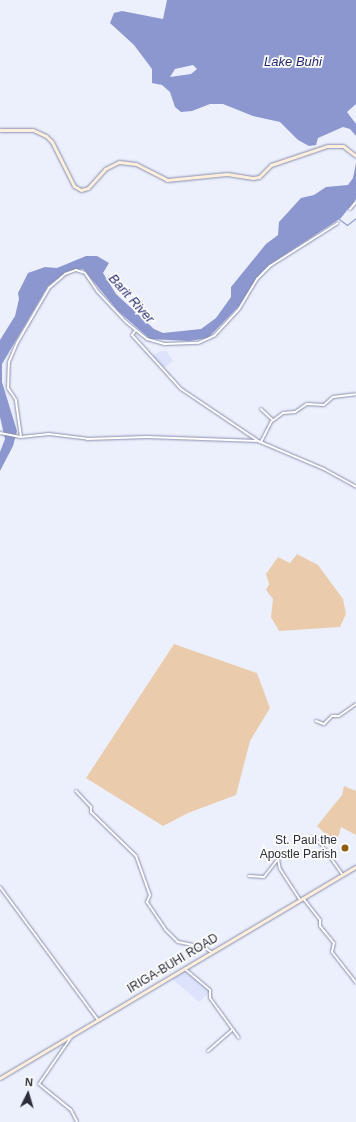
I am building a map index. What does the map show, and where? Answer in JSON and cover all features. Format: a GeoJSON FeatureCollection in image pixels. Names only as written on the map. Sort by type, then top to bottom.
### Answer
{"type":"FeatureCollection","features":[{"type":"Feature","properties":{"kind":"main road"},"geometry":{"type":"LineString","coordinates":[[0,130],[33,130],[46,136],[52,142],[74,186],[81,190],[88,188],[105,169],[119,162],[136,164],[156,177],[167,180],[226,174],[253,178],[259,177],[271,165],[327,146],[343,146],[356,156]]}},
{"type":"Feature","properties":{"kind":"main road","name":"IRIGA-BUHI ROAD"},"geometry":{"type":"LineString","coordinates":[[0,1078],[356,867]]}},
{"type":"Feature","properties":{"kind":"street"},"geometry":{"type":"LineString","coordinates":[[350,209],[356,202]]}},
{"type":"Feature","properties":{"kind":"street"},"geometry":{"type":"LineString","coordinates":[[21,437],[16,400],[8,388],[9,362],[17,343],[49,288],[56,281],[72,271],[83,271],[97,291],[135,331],[155,342],[190,344],[205,341],[214,336],[242,306],[266,269],[338,223]]}},
{"type":"Feature","properties":{"kind":"street"},"geometry":{"type":"LineString","coordinates":[[135,331],[132,335],[182,389],[259,442],[324,469],[356,487]]}},
{"type":"Feature","properties":{"kind":"street"},"geometry":{"type":"LineString","coordinates":[[259,442],[273,420],[284,413],[295,412],[306,404],[324,405],[333,397],[356,394]]}},
{"type":"Feature","properties":{"kind":"street"},"geometry":{"type":"LineString","coordinates":[[260,408],[273,420]]}},
{"type":"Feature","properties":{"kind":"street"},"geometry":{"type":"LineString","coordinates":[[1,433],[21,437],[49,434],[87,439],[147,437],[259,442]]}},
{"type":"Feature","properties":{"kind":"street"},"geometry":{"type":"LineString","coordinates":[[316,721],[324,724],[332,716],[339,716],[356,704]]}},
{"type":"Feature","properties":{"kind":"street"},"geometry":{"type":"LineString","coordinates":[[76,791],[91,807],[91,812],[136,856],[150,895],[147,902],[165,929],[178,942],[204,946],[211,952]]}},
{"type":"Feature","properties":{"kind":"street"},"geometry":{"type":"LineString","coordinates":[[311,836],[320,844],[343,875]]}},
{"type":"Feature","properties":{"kind":"street"},"geometry":{"type":"LineString","coordinates":[[249,876],[264,877],[278,859],[281,871],[301,899],[320,920],[320,926],[334,943],[332,952],[356,983]]}},
{"type":"Feature","properties":{"kind":"street"},"geometry":{"type":"LineString","coordinates":[[0,887],[98,1020]]}},
{"type":"Feature","properties":{"kind":"street"},"geometry":{"type":"LineString","coordinates":[[184,968],[210,990],[210,998],[239,1038]]}},
{"type":"Feature","properties":{"kind":"street"},"geometry":{"type":"LineString","coordinates":[[208,1051],[233,1029]]}},
{"type":"Feature","properties":{"kind":"street"},"geometry":{"type":"LineString","coordinates":[[73,1035],[39,1084],[71,1110],[77,1122]]}},
{"type":"Feature","properties":{"kind":"shaded area"},"geometry":{"type":"Polygon","coordinates":[[[160,351],[167,351],[173,361],[163,369],[152,356],[160,351]]]}},
{"type":"Feature","properties":{"kind":"shaded area"},"geometry":{"type":"Polygon","coordinates":[[[297,554],[318,565],[343,599],[346,614],[340,627],[279,631],[271,617],[273,599],[266,590],[269,584],[266,574],[278,557],[290,563],[297,554]]]}},
{"type":"Feature","properties":{"kind":"shaded area"},"geometry":{"type":"Polygon","coordinates":[[[174,644],[257,673],[270,708],[250,741],[236,795],[188,813],[163,826],[86,778],[174,644]]]}},
{"type":"Feature","properties":{"kind":"shaded area"},"geometry":{"type":"Polygon","coordinates":[[[344,786],[356,791],[356,835],[341,827],[339,835],[333,842],[317,826],[342,795],[344,786]]]}},
{"type":"Feature","properties":{"kind":"shaded area"},"geometry":{"type":"Polygon","coordinates":[[[185,969],[210,992],[199,1002],[171,978],[185,969]]]}},
{"type":"Feature","properties":{"kind":"water","name":"Lake Buhi"},"geometry":{"type":"Polygon","coordinates":[[[167,0],[356,0],[356,104],[347,112],[356,124],[356,136],[350,129],[343,127],[318,138],[316,145],[309,146],[298,140],[280,122],[253,116],[223,104],[210,104],[192,111],[181,112],[175,107],[170,92],[162,85],[152,83],[152,69],[134,45],[110,23],[114,13],[122,11],[163,19],[167,0]],[[193,65],[175,69],[170,77],[191,74],[197,69],[193,65]]]}},
{"type":"Feature","properties":{"kind":"water"},"geometry":{"type":"Polygon","coordinates":[[[356,163],[356,199],[341,218],[269,265],[261,273],[240,305],[208,338],[189,341],[150,339],[118,311],[83,269],[67,272],[48,286],[2,364],[2,382],[17,431],[13,446],[0,471],[0,452],[5,439],[0,417],[0,340],[15,316],[19,299],[18,293],[28,273],[45,267],[57,268],[86,256],[97,256],[109,263],[103,273],[116,294],[154,329],[163,333],[201,329],[216,318],[231,297],[231,287],[266,244],[278,235],[279,222],[301,198],[314,195],[326,187],[348,185],[353,178],[356,163]]]}},
{"type":"Feature","properties":{"kind":"waterway"},"geometry":{"type":"LineString","coordinates":[[339,219],[347,225],[356,218]]}},
{"type":"Feature","properties":{"kind":"place","name":"St. Paul the Apostle Parish"},"geometry":{"type":"Point","coordinates":[345,848]}},
{"type":"Feature","properties":{"kind":"water label","name":"Barit River"},"geometry":{"type":"Point","coordinates":[131,299]}}]}
